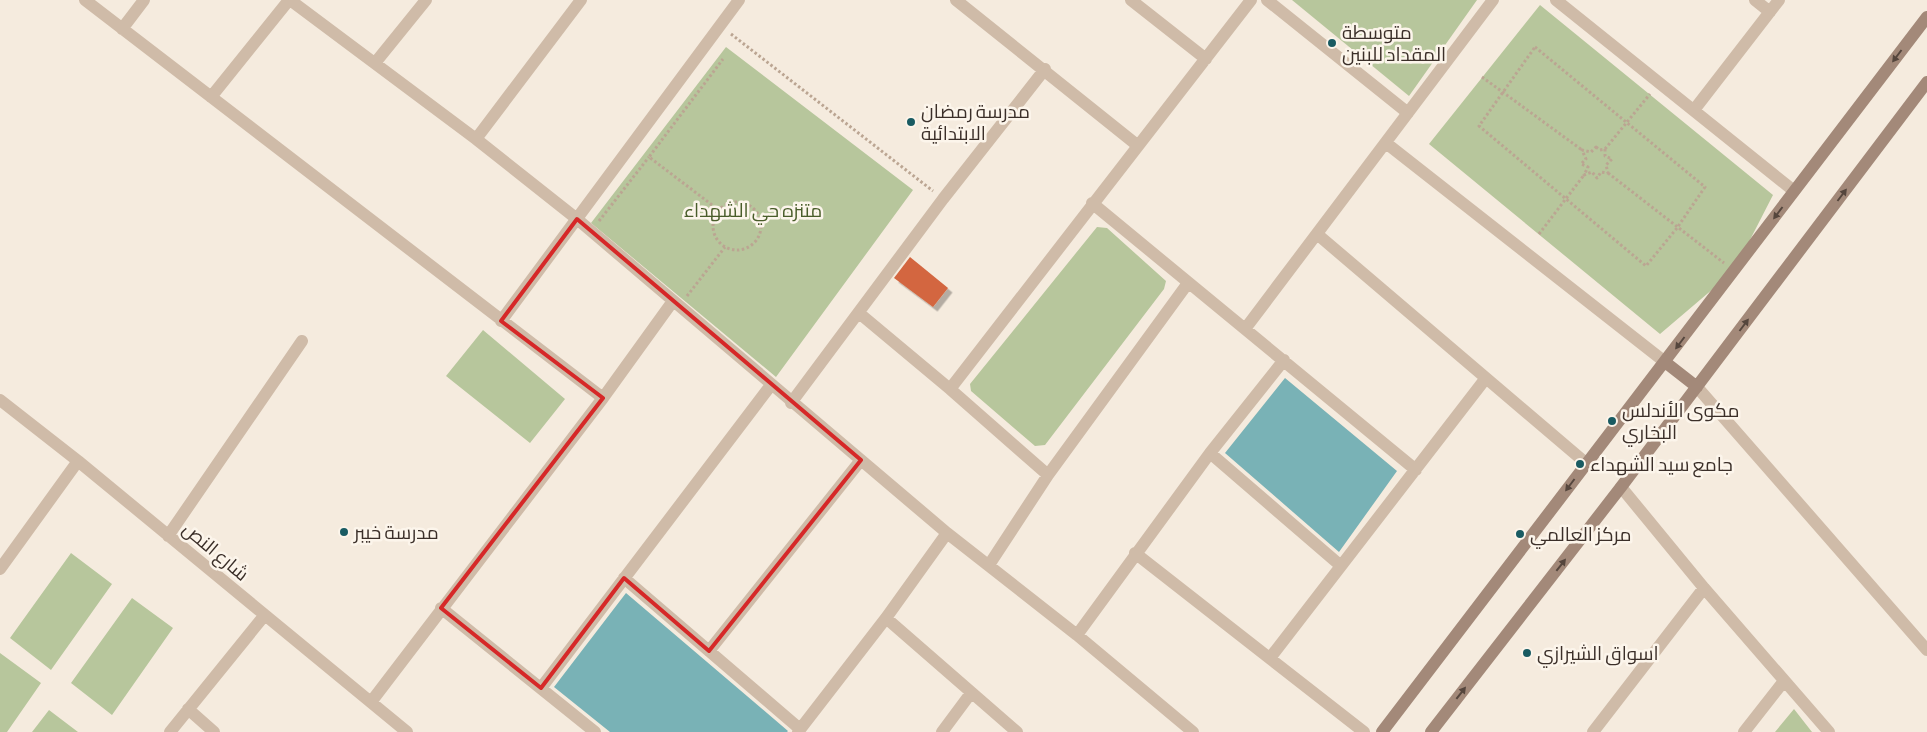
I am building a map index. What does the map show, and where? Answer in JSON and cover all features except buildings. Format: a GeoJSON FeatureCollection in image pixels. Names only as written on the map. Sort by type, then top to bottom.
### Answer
{"type":"FeatureCollection","features":[{"type":"Feature","properties":{"kind":"main road"},"geometry":{"type":"LineString","coordinates":[[1382,732],[1927,17]]}},
{"type":"Feature","properties":{"kind":"main road"},"geometry":{"type":"LineString","coordinates":[[1431,732],[1622,487],[1927,82]]}},
{"type":"Feature","properties":{"kind":"main road"},"geometry":{"type":"LineString","coordinates":[[1665,362],[1697,387]]}},
{"type":"Feature","properties":{"kind":"street"},"geometry":{"type":"LineString","coordinates":[[85,0],[603,398]]}},
{"type":"Feature","properties":{"kind":"street"},"geometry":{"type":"LineString","coordinates":[[122,29],[144,0]]}},
{"type":"Feature","properties":{"kind":"street"},"geometry":{"type":"LineString","coordinates":[[211,97],[290,0],[476,139],[577,219],[791,403],[947,533],[1077,635],[1193,732]]}},
{"type":"Feature","properties":{"kind":"street"},"geometry":{"type":"LineString","coordinates":[[374,63],[426,0]]}},
{"type":"Feature","properties":{"kind":"street"},"geometry":{"type":"LineString","coordinates":[[476,139],[581,0]]}},
{"type":"Feature","properties":{"kind":"street"},"geometry":{"type":"LineString","coordinates":[[501,321],[739,0]]}},
{"type":"Feature","properties":{"kind":"street"},"geometry":{"type":"LineString","coordinates":[[956,0],[1045,69],[1137,145]]}},
{"type":"Feature","properties":{"kind":"street"},"geometry":{"type":"LineString","coordinates":[[1131,0],[1206,59]]}},
{"type":"Feature","properties":{"kind":"street"},"geometry":{"type":"LineString","coordinates":[[950,388],[1251,0]]}},
{"type":"Feature","properties":{"kind":"street"},"geometry":{"type":"LineString","coordinates":[[1267,0],[1408,112]]}},
{"type":"Feature","properties":{"kind":"street"},"geometry":{"type":"LineString","coordinates":[[1245,329],[1493,0]]}},
{"type":"Feature","properties":{"kind":"street"},"geometry":{"type":"LineString","coordinates":[[1556,0],[1794,191]]}},
{"type":"Feature","properties":{"kind":"street"},"geometry":{"type":"LineString","coordinates":[[1755,0],[1770,12]]}},
{"type":"Feature","properties":{"kind":"street"},"geometry":{"type":"LineString","coordinates":[[1694,110],[1779,0]]}},
{"type":"Feature","properties":{"kind":"street"},"geometry":{"type":"LineString","coordinates":[[791,403],[943,199],[1045,69]]}},
{"type":"Feature","properties":{"kind":"street"},"geometry":{"type":"LineString","coordinates":[[1386,143],[1665,362]]}},
{"type":"Feature","properties":{"kind":"street"},"geometry":{"type":"LineString","coordinates":[[1092,203],[1416,470]]}},
{"type":"Feature","properties":{"kind":"street"},"geometry":{"type":"LineString","coordinates":[[1317,234],[1587,464]]}},
{"type":"Feature","properties":{"kind":"street"},"geometry":{"type":"LineString","coordinates":[[989,565],[1048,475],[1188,283]]}},
{"type":"Feature","properties":{"kind":"street"},"geometry":{"type":"LineString","coordinates":[[371,702],[441,608],[676,304]]}},
{"type":"Feature","properties":{"kind":"street"},"geometry":{"type":"LineString","coordinates":[[859,313],[950,388],[1048,475]]}},
{"type":"Feature","properties":{"kind":"street"},"geometry":{"type":"LineString","coordinates":[[168,536],[302,341]]}},
{"type":"Feature","properties":{"kind":"street"},"geometry":{"type":"LineString","coordinates":[[1077,635],[1135,553],[1210,453],[1284,360]]}},
{"type":"Feature","properties":{"kind":"street"},"geometry":{"type":"LineString","coordinates":[[1270,658],[1486,378]]}},
{"type":"Feature","properties":{"kind":"street"},"geometry":{"type":"LineString","coordinates":[[541,688],[771,386]]}},
{"type":"Feature","properties":{"kind":"street"},"geometry":{"type":"LineString","coordinates":[[1697,387],[1927,650]]}},
{"type":"Feature","properties":{"kind":"street","name":"شارع النص"},"geometry":{"type":"LineString","coordinates":[[0,400],[78,461],[407,732]]}},
{"type":"Feature","properties":{"kind":"street"},"geometry":{"type":"LineString","coordinates":[[1210,453],[1341,566]]}},
{"type":"Feature","properties":{"kind":"street"},"geometry":{"type":"LineString","coordinates":[[709,651],[861,460]]}},
{"type":"Feature","properties":{"kind":"street"},"geometry":{"type":"LineString","coordinates":[[0,569],[5,552],[78,461]]}},
{"type":"Feature","properties":{"kind":"street"},"geometry":{"type":"LineString","coordinates":[[1622,487],[1704,588],[1829,732]]}},
{"type":"Feature","properties":{"kind":"street"},"geometry":{"type":"LineString","coordinates":[[624,578],[799,731],[886,618],[947,533]]}},
{"type":"Feature","properties":{"kind":"street"},"geometry":{"type":"LineString","coordinates":[[1135,553],[1364,732]]}},
{"type":"Feature","properties":{"kind":"street"},"geometry":{"type":"LineString","coordinates":[[1593,732],[1704,588]]}},
{"type":"Feature","properties":{"kind":"street"},"geometry":{"type":"LineString","coordinates":[[441,608],[596,732]]}},
{"type":"Feature","properties":{"kind":"street"},"geometry":{"type":"LineString","coordinates":[[170,732],[264,616]]}},
{"type":"Feature","properties":{"kind":"street"},"geometry":{"type":"LineString","coordinates":[[886,618],[1017,732]]}},
{"type":"Feature","properties":{"kind":"street"},"geometry":{"type":"LineString","coordinates":[[1744,732],[1784,681]]}},
{"type":"Feature","properties":{"kind":"street"},"geometry":{"type":"LineString","coordinates":[[942,732],[971,693]]}},
{"type":"Feature","properties":{"kind":"street"},"geometry":{"type":"LineString","coordinates":[[188,709],[214,732]]}},
{"type":"Feature","properties":{"kind":"path"},"geometry":{"type":"LineString","coordinates":[[720,25],[943,199]]}},
{"type":"Feature","properties":{"kind":"path"},"geometry":{"type":"LineString","coordinates":[[1535,46],[1705,187],[1677,228],[1646,266],[1479,126],[1503,92],[1535,46]]}},
{"type":"Feature","properties":{"kind":"path"},"geometry":{"type":"LineString","coordinates":[[603,225],[599,221],[723,59]]}},
{"type":"Feature","properties":{"kind":"path"},"geometry":{"type":"LineString","coordinates":[[1482,77],[1582,150],[1591,152],[1596,147],[1600,150],[1606,149]]}},
{"type":"Feature","properties":{"kind":"path"},"geometry":{"type":"LineString","coordinates":[[1608,173],[1606,165],[1612,159],[1605,156],[1606,149],[1650,94]]}},
{"type":"Feature","properties":{"kind":"path"},"geometry":{"type":"LineString","coordinates":[[1539,234],[1584,175],[1588,167],[1581,164],[1586,159],[1582,150]]}},
{"type":"Feature","properties":{"kind":"path"},"geometry":{"type":"LineString","coordinates":[[649,157],[720,211]]}},
{"type":"Feature","properties":{"kind":"path"},"geometry":{"type":"LineString","coordinates":[[1584,175],[1592,172],[1597,178],[1601,172],[1608,173],[1734,271]]}},
{"type":"Feature","properties":{"kind":"path"},"geometry":{"type":"LineString","coordinates":[[744,203],[756,211],[762,225],[758,239],[747,248],[740,250],[725,247],[715,236],[714,228],[720,211],[728,204],[744,203]]}},
{"type":"Feature","properties":{"kind":"path"},"geometry":{"type":"LineString","coordinates":[[676,304],[725,247]]}},
{"type":"Feature","properties":{"kind":"highlighted area"},"geometry":{"type":"Polygon","coordinates":[[[577,219],[861,460],[709,651],[624,578],[541,688],[441,608],[603,398],[501,321],[577,219]]]}},
{"type":"Feature","properties":{"kind":"green space"},"geometry":{"type":"Polygon","coordinates":[[[1292,0],[1477,0],[1409,96],[1292,0]]]}},
{"type":"Feature","properties":{"kind":"green space"},"geometry":{"type":"Polygon","coordinates":[[[1540,5],[1773,195],[1734,271],[1660,334],[1429,144],[1540,5]]]}},
{"type":"Feature","properties":{"kind":"green space","name":"متنزه حي الشهداء"},"geometry":{"type":"Polygon","coordinates":[[[726,47],[913,190],[776,377],[591,223],[726,47]]]}},
{"type":"Feature","properties":{"kind":"green space"},"geometry":{"type":"Polygon","coordinates":[[[1097,227],[1107,228],[1166,281],[1164,289],[1045,445],[1035,446],[971,391],[970,384],[1097,227]]]}},
{"type":"Feature","properties":{"kind":"green space"},"geometry":{"type":"Polygon","coordinates":[[[483,330],[565,399],[530,443],[446,376],[483,330]]]}},
{"type":"Feature","properties":{"kind":"green space"},"geometry":{"type":"Polygon","coordinates":[[[71,553],[112,584],[51,670],[10,638],[71,553]]]}},
{"type":"Feature","properties":{"kind":"green space"},"geometry":{"type":"Polygon","coordinates":[[[132,598],[173,628],[112,715],[71,683],[132,598]]]}},
{"type":"Feature","properties":{"kind":"green space"},"geometry":{"type":"Polygon","coordinates":[[[0,653],[41,683],[7,732],[0,732],[0,653]]]}},
{"type":"Feature","properties":{"kind":"green space"},"geometry":{"type":"Polygon","coordinates":[[[1794,709],[1812,732],[1775,732],[1794,709]]]}},
{"type":"Feature","properties":{"kind":"green space"},"geometry":{"type":"Polygon","coordinates":[[[49,710],[78,732],[32,732],[49,710]]]}},
{"type":"Feature","properties":{"kind":"water"},"geometry":{"type":"Polygon","coordinates":[[[1285,378],[1397,471],[1339,552],[1225,453],[1285,378]]]}},
{"type":"Feature","properties":{"kind":"water"},"geometry":{"type":"Polygon","coordinates":[[[626,593],[788,731],[610,732],[554,687],[626,593]]]}},
{"type":"Feature","properties":{"kind":"place","name":"متوسطة المقداد للبنين"},"geometry":{"type":"Point","coordinates":[1332,43]}},
{"type":"Feature","properties":{"kind":"place","name":"مدرسة رمضان الابتدائية"},"geometry":{"type":"Point","coordinates":[911,122]}},
{"type":"Feature","properties":{"kind":"place","name":"مكوى الأندلس البخاري"},"geometry":{"type":"Point","coordinates":[1612,421]}},
{"type":"Feature","properties":{"kind":"place","name":"جامع سيد الشهداء"},"geometry":{"type":"Point","coordinates":[1580,464]}},
{"type":"Feature","properties":{"kind":"place","name":"مدرسة خيبر"},"geometry":{"type":"Point","coordinates":[344,532]}},
{"type":"Feature","properties":{"kind":"place","name":"مركز العالمي"},"geometry":{"type":"Point","coordinates":[1520,534]}},
{"type":"Feature","properties":{"kind":"place","name":"اسواق الشيرازي"},"geometry":{"type":"Point","coordinates":[1527,653]}}]}
